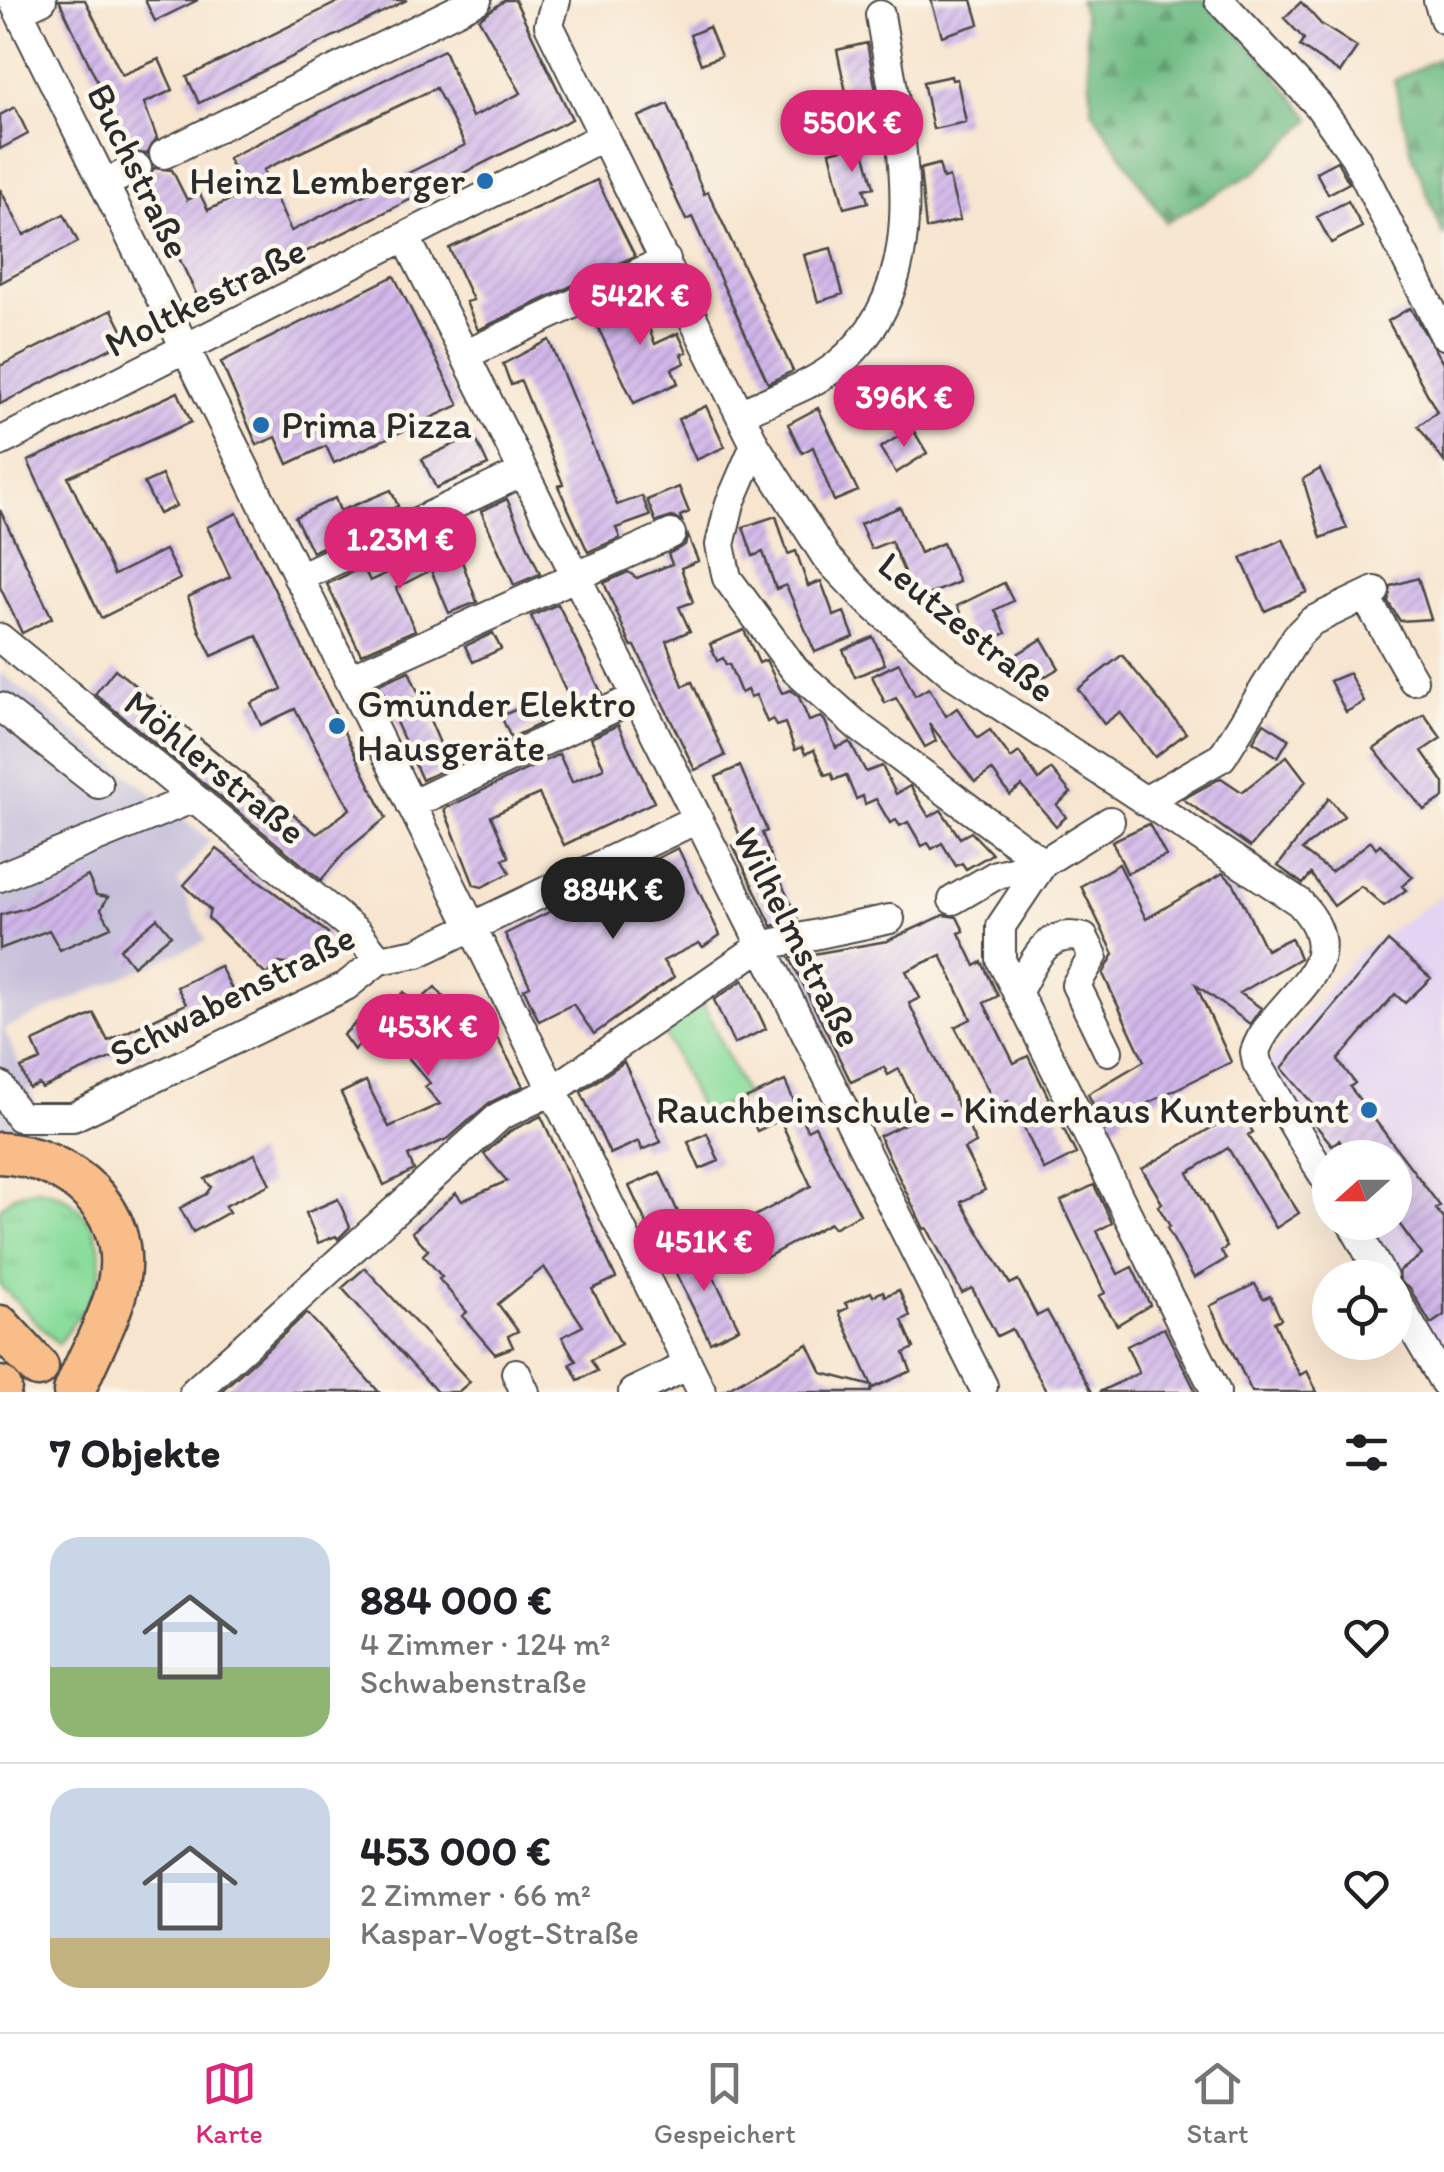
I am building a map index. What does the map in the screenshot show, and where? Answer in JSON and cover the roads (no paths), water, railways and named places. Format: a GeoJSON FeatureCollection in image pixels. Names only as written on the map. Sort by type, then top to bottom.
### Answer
{"type":"FeatureCollection","features":[{"type":"Feature","properties":{"kind":"highway"},"geometry":{"type":"LineString","coordinates":[[0,1153],[28,1156],[71,1175],[99,1199],[120,1246],[117,1288],[74,1392]]}},
{"type":"Feature","properties":{"kind":"highway"},"geometry":{"type":"LineString","coordinates":[[0,1182],[46,1172],[71,1175]]}},
{"type":"Feature","properties":{"kind":"highway"},"geometry":{"type":"LineString","coordinates":[[0,1326],[44,1380],[93,1343]]}},
{"type":"Feature","properties":{"kind":"street"},"geometry":{"type":"LineString","coordinates":[[164,154],[477,0]]}},
{"type":"Feature","properties":{"kind":"street","name":"Leutzestraße"},"geometry":{"type":"LineString","coordinates":[[556,0],[550,25],[755,445],[826,557],[867,600],[1006,712],[1299,902],[1312,916],[1320,954],[1315,972],[1258,1042],[1257,1062],[1312,1156]]}},
{"type":"Feature","properties":{"kind":"street"},"geometry":{"type":"LineString","coordinates":[[1219,0],[1318,106],[1355,158],[1444,335]]}},
{"type":"Feature","properties":{"kind":"street"},"geometry":{"type":"LineString","coordinates":[[1438,0],[1444,19]]}},
{"type":"Feature","properties":{"kind":"street","name":"Buchstraße"},"geometry":{"type":"LineString","coordinates":[[24,4],[104,184],[702,1392]]}},
{"type":"Feature","properties":{"kind":"street"},"geometry":{"type":"LineString","coordinates":[[740,414],[832,369],[862,342],[901,267],[904,159],[880,15]]}},
{"type":"Feature","properties":{"kind":"street","name":"Moltkestraße"},"geometry":{"type":"LineString","coordinates":[[0,442],[604,136]]}},
{"type":"Feature","properties":{"kind":"street"},"geometry":{"type":"LineString","coordinates":[[104,184],[137,168]]}},
{"type":"Feature","properties":{"kind":"street","name":"Wilhelmstraße"},"geometry":{"type":"LineString","coordinates":[[406,238],[983,1386]]}},
{"type":"Feature","properties":{"kind":"street"},"geometry":{"type":"LineString","coordinates":[[464,355],[666,260]]}},
{"type":"Feature","properties":{"kind":"street"},"geometry":{"type":"LineString","coordinates":[[755,445],[730,503],[720,545],[727,578],[795,670],[1043,863]]}},
{"type":"Feature","properties":{"kind":"street"},"geometry":{"type":"LineString","coordinates":[[298,578],[524,472]]}},
{"type":"Feature","properties":{"kind":"street"},"geometry":{"type":"LineString","coordinates":[[348,679],[574,574],[671,534]]}},
{"type":"Feature","properties":{"kind":"street"},"geometry":{"type":"LineString","coordinates":[[1145,801],[1222,757],[1297,636],[1312,621],[1370,594],[1414,680]]}},
{"type":"Feature","properties":{"kind":"street","name":"Möhlerstraße"},"geometry":{"type":"LineString","coordinates":[[3,647],[357,932],[379,960]]}},
{"type":"Feature","properties":{"kind":"street"},"geometry":{"type":"LineString","coordinates":[[411,805],[636,697]]}},
{"type":"Feature","properties":{"kind":"street"},"geometry":{"type":"LineString","coordinates":[[0,707],[98,784]]}},
{"type":"Feature","properties":{"kind":"street"},"geometry":{"type":"LineString","coordinates":[[0,876],[194,798]]}},
{"type":"Feature","properties":{"kind":"street","name":"Schwabenstraße"},"geometry":{"type":"LineString","coordinates":[[0,1086],[19,1116],[73,1117],[346,986],[379,960],[417,953],[697,819]]}},
{"type":"Feature","properties":{"kind":"street"},"geometry":{"type":"LineString","coordinates":[[953,900],[996,875],[1043,863],[1110,821]]}},
{"type":"Feature","properties":{"kind":"street"},"geometry":{"type":"LineString","coordinates":[[1043,863],[1008,913],[998,941],[1001,960],[1216,1392]]}},
{"type":"Feature","properties":{"kind":"street"},"geometry":{"type":"LineString","coordinates":[[194,1392],[500,1116],[552,1091],[761,946],[890,918]]}},
{"type":"Feature","properties":{"kind":"street"},"geometry":{"type":"LineString","coordinates":[[1017,993],[1040,951],[1053,939],[1067,933],[1084,938],[1093,956],[1076,985],[1108,1052]]}},
{"type":"Feature","properties":{"kind":"street"},"geometry":{"type":"LineString","coordinates":[[1412,1327],[1444,1382]]}},
{"type":"Feature","properties":{"kind":"street"},"geometry":{"type":"LineString","coordinates":[[633,1392],[687,1366]]}},
{"type":"Feature","properties":{"kind":"place","name":"Heinz Lemberger"},"geometry":{"type":"Point","coordinates":[485,181]}},
{"type":"Feature","properties":{"kind":"place","name":"Prima Pizza"},"geometry":{"type":"Point","coordinates":[261,425]}},
{"type":"Feature","properties":{"kind":"place","name":"Gmünder Elektro Hausgeräte"},"geometry":{"type":"Point","coordinates":[337,726]}},
{"type":"Feature","properties":{"kind":"place","name":"Rauchbeinschule - Kinderhaus Kunterbunt"},"geometry":{"type":"Point","coordinates":[1369,1110]}}]}
